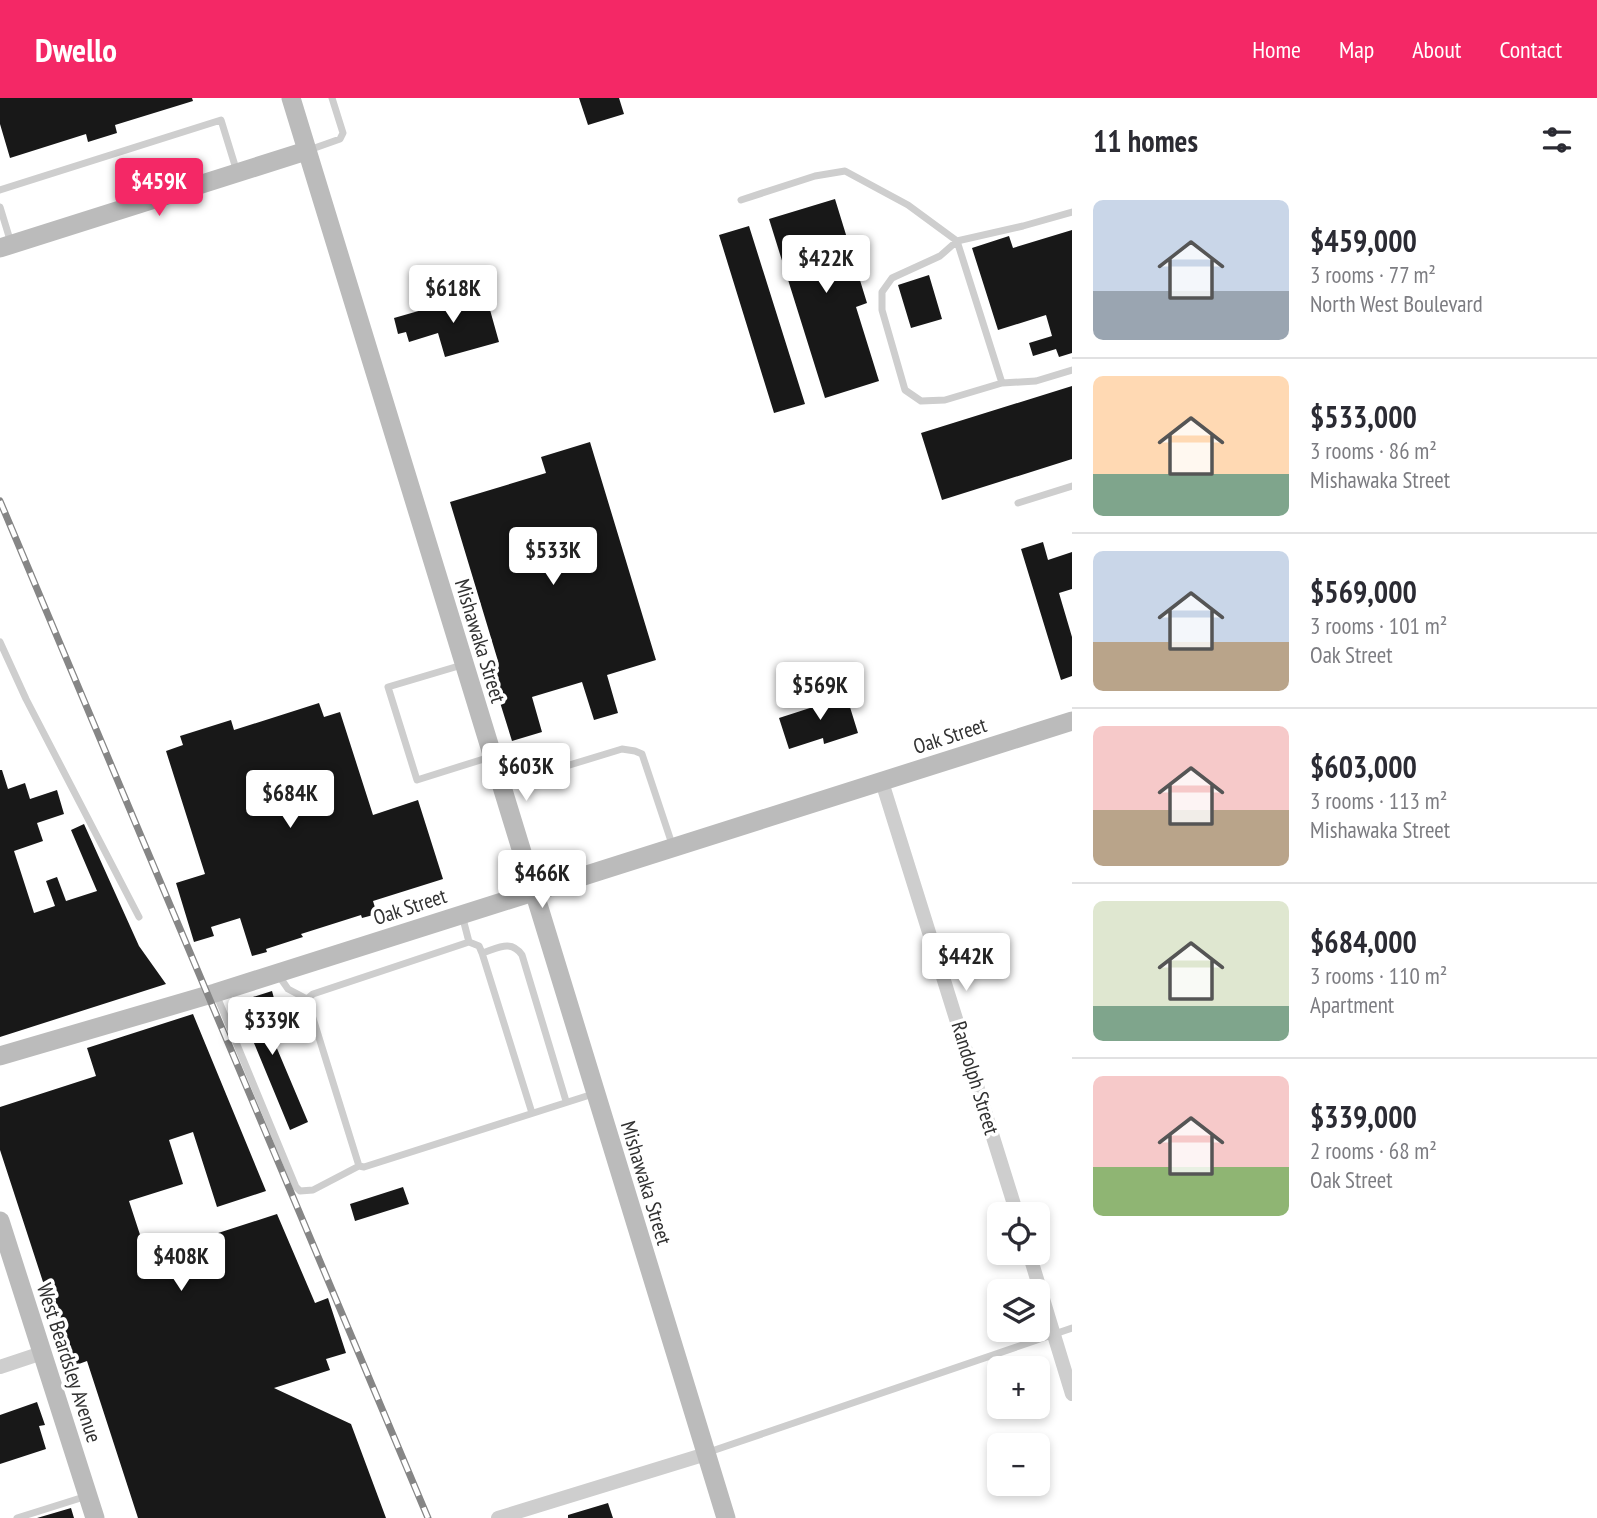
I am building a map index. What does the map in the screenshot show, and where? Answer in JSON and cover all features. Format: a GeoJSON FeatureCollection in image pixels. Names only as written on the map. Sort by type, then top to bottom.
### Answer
{"type":"FeatureCollection","features":[{"type":"Feature","properties":{"kind":"street","name":"Mishawaka Street"},"geometry":{"type":"LineString","coordinates":[[290,98],[726,1518]]}},
{"type":"Feature","properties":{"kind":"street"},"geometry":{"type":"LineString","coordinates":[[6,246],[306,151]]}},
{"type":"Feature","properties":{"kind":"street","name":"Oak Street"},"geometry":{"type":"LineString","coordinates":[[0,1056],[215,993],[1072,721]]}},
{"type":"Feature","properties":{"kind":"street","name":"Randolph Street"},"geometry":{"type":"LineString","coordinates":[[881,782],[1013,1202]]}},
{"type":"Feature","properties":{"kind":"street","name":"West Beardsley Avenue"},"geometry":{"type":"LineString","coordinates":[[0,1221],[95,1518]]}},
{"type":"Feature","properties":{"kind":"street"},"geometry":{"type":"LineString","coordinates":[[1033,1265],[1072,1394]]}},
{"type":"Feature","properties":{"kind":"street"},"geometry":{"type":"LineString","coordinates":[[0,1367],[42,1353]]}},
{"type":"Feature","properties":{"kind":"street"},"geometry":{"type":"LineString","coordinates":[[498,1518],[706,1454]]}},
{"type":"Feature","properties":{"kind":"lane"},"geometry":{"type":"LineString","coordinates":[[306,151],[340,139],[343,133],[332,98]]}},
{"type":"Feature","properties":{"kind":"lane"},"geometry":{"type":"LineString","coordinates":[[0,190],[222,120],[237,173]]}},
{"type":"Feature","properties":{"kind":"lane"},"geometry":{"type":"LineString","coordinates":[[741,200],[816,176],[845,171],[908,205],[957,241],[1002,383]]}},
{"type":"Feature","properties":{"kind":"lane"},"geometry":{"type":"LineString","coordinates":[[0,207],[6,246]]}},
{"type":"Feature","properties":{"kind":"lane"},"geometry":{"type":"LineString","coordinates":[[1072,212],[957,241],[940,256],[892,278],[882,292],[882,310],[905,390],[921,401],[945,400],[1002,383],[1036,380],[1072,370]]}},
{"type":"Feature","properties":{"kind":"lane"},"geometry":{"type":"LineString","coordinates":[[1018,503],[1072,486]]}},
{"type":"Feature","properties":{"kind":"lane"},"geometry":{"type":"LineString","coordinates":[[0,642],[26,699],[139,918]]}},
{"type":"Feature","properties":{"kind":"lane"},"geometry":{"type":"LineString","coordinates":[[463,665],[388,687],[417,780],[491,757]]}},
{"type":"Feature","properties":{"kind":"lane"},"geometry":{"type":"LineString","coordinates":[[540,774],[622,749],[642,754],[673,848]]}},
{"type":"Feature","properties":{"kind":"lane"},"geometry":{"type":"LineString","coordinates":[[462,914],[469,942]]}},
{"type":"Feature","properties":{"kind":"lane"},"geometry":{"type":"LineString","coordinates":[[307,999],[313,994],[469,942],[479,946],[532,1112]]}},
{"type":"Feature","properties":{"kind":"lane"},"geometry":{"type":"LineString","coordinates":[[482,953],[509,944],[517,947],[522,955],[566,1101]]}},
{"type":"Feature","properties":{"kind":"lane"},"geometry":{"type":"LineString","coordinates":[[276,973],[288,989],[307,999],[359,1166]]}},
{"type":"Feature","properties":{"kind":"lane"},"geometry":{"type":"LineString","coordinates":[[215,993],[300,1191],[313,1190],[359,1166],[364,1167],[594,1093]]}},
{"type":"Feature","properties":{"kind":"lane"},"geometry":{"type":"LineString","coordinates":[[706,1454],[1072,1328]]}},
{"type":"Feature","properties":{"kind":"lane"},"geometry":{"type":"LineString","coordinates":[[18,1518],[88,1496]]}},
{"type":"Feature","properties":{"kind":"building"},"geometry":{"type":"Polygon","coordinates":[[[0,98],[192,98],[193,101],[115,125],[117,133],[88,142],[86,134],[10,158],[0,124],[0,98]]]}},
{"type":"Feature","properties":{"kind":"building"},"geometry":{"type":"Polygon","coordinates":[[[579,98],[619,98],[624,114],[588,125],[579,98]]]}},
{"type":"Feature","properties":{"kind":"building"},"geometry":{"type":"Polygon","coordinates":[[[835,199],[867,303],[856,307],[879,381],[825,398],[769,219],[835,199]]]}},
{"type":"Feature","properties":{"kind":"building"},"geometry":{"type":"Polygon","coordinates":[[[749,226],[805,404],[774,413],[719,235],[749,226]]]}},
{"type":"Feature","properties":{"kind":"building"},"geometry":{"type":"Polygon","coordinates":[[[1072,230],[1072,353],[1059,357],[1056,349],[1033,356],[1029,343],[1052,336],[1046,315],[998,330],[972,248],[1009,236],[1013,248],[1072,230]]]}},
{"type":"Feature","properties":{"kind":"building"},"geometry":{"type":"Polygon","coordinates":[[[929,275],[942,319],[911,328],[898,285],[929,275]]]}},
{"type":"Feature","properties":{"kind":"building"},"geometry":{"type":"Polygon","coordinates":[[[485,292],[499,342],[445,357],[438,333],[409,342],[406,332],[398,334],[394,318],[485,292]]]}},
{"type":"Feature","properties":{"kind":"building"},"geometry":{"type":"Polygon","coordinates":[[[1072,386],[1072,459],[942,500],[921,433],[1072,386]]]}},
{"type":"Feature","properties":{"kind":"building"},"geometry":{"type":"Polygon","coordinates":[[[590,442],[656,660],[607,675],[618,713],[594,720],[582,682],[532,697],[542,732],[512,741],[488,664],[498,661],[450,502],[546,473],[541,457],[590,442]]]}},
{"type":"Feature","properties":{"kind":"building"},"geometry":{"type":"Polygon","coordinates":[[[1043,542],[1048,560],[1072,552],[1072,589],[1059,593],[1072,637],[1072,676],[1061,680],[1021,549],[1043,542]]]}},
{"type":"Feature","properties":{"kind":"building"},"geometry":{"type":"Polygon","coordinates":[[[845,691],[858,733],[824,744],[823,738],[789,749],[779,718],[813,707],[811,702],[845,691]]]}},
{"type":"Feature","properties":{"kind":"building"},"geometry":{"type":"Polygon","coordinates":[[[319,703],[324,717],[340,712],[373,815],[418,800],[443,879],[373,901],[377,914],[362,918],[361,915],[301,934],[303,937],[252,956],[240,918],[211,927],[214,936],[194,942],[176,883],[205,874],[166,751],[183,745],[180,736],[231,720],[234,730],[319,703]]]}},
{"type":"Feature","properties":{"kind":"building"},"geometry":{"type":"Polygon","coordinates":[[[0,770],[8,789],[25,783],[30,799],[57,790],[64,814],[37,823],[43,841],[14,851],[34,913],[55,906],[46,881],[57,877],[66,901],[97,891],[71,830],[84,824],[139,946],[166,984],[0,1037],[0,770]]]}},
{"type":"Feature","properties":{"kind":"building"},"geometry":{"type":"Polygon","coordinates":[[[272,991],[277,1009],[262,1013],[308,1122],[290,1130],[237,1002],[272,991]]]}},
{"type":"Feature","properties":{"kind":"building"},"geometry":{"type":"Polygon","coordinates":[[[193,1014],[266,1191],[217,1207],[193,1132],[169,1140],[183,1184],[129,1201],[147,1256],[277,1214],[315,1303],[328,1298],[346,1353],[326,1359],[330,1370],[274,1388],[351,1424],[386,1518],[138,1518],[87,1361],[76,1365],[64,1329],[59,1331],[0,1150],[0,1107],[96,1076],[87,1048],[193,1014]]]}},
{"type":"Feature","properties":{"kind":"building"},"geometry":{"type":"Polygon","coordinates":[[[403,1187],[409,1204],[355,1221],[350,1204],[403,1187]]]}},
{"type":"Feature","properties":{"kind":"building"},"geometry":{"type":"Polygon","coordinates":[[[37,1402],[45,1425],[39,1426],[46,1449],[0,1464],[0,1415],[37,1402]]]}},
{"type":"Feature","properties":{"kind":"building"},"geometry":{"type":"Polygon","coordinates":[[[608,1503],[613,1518],[568,1518],[568,1515],[608,1503]]]}},
{"type":"Feature","properties":{"kind":"building"},"geometry":{"type":"Polygon","coordinates":[[[71,1508],[74,1518],[37,1518],[71,1508]]]}},
{"type":"Feature","properties":{"kind":"railway"},"geometry":{"type":"LineString","coordinates":[[0,501],[428,1518]]}}]}
